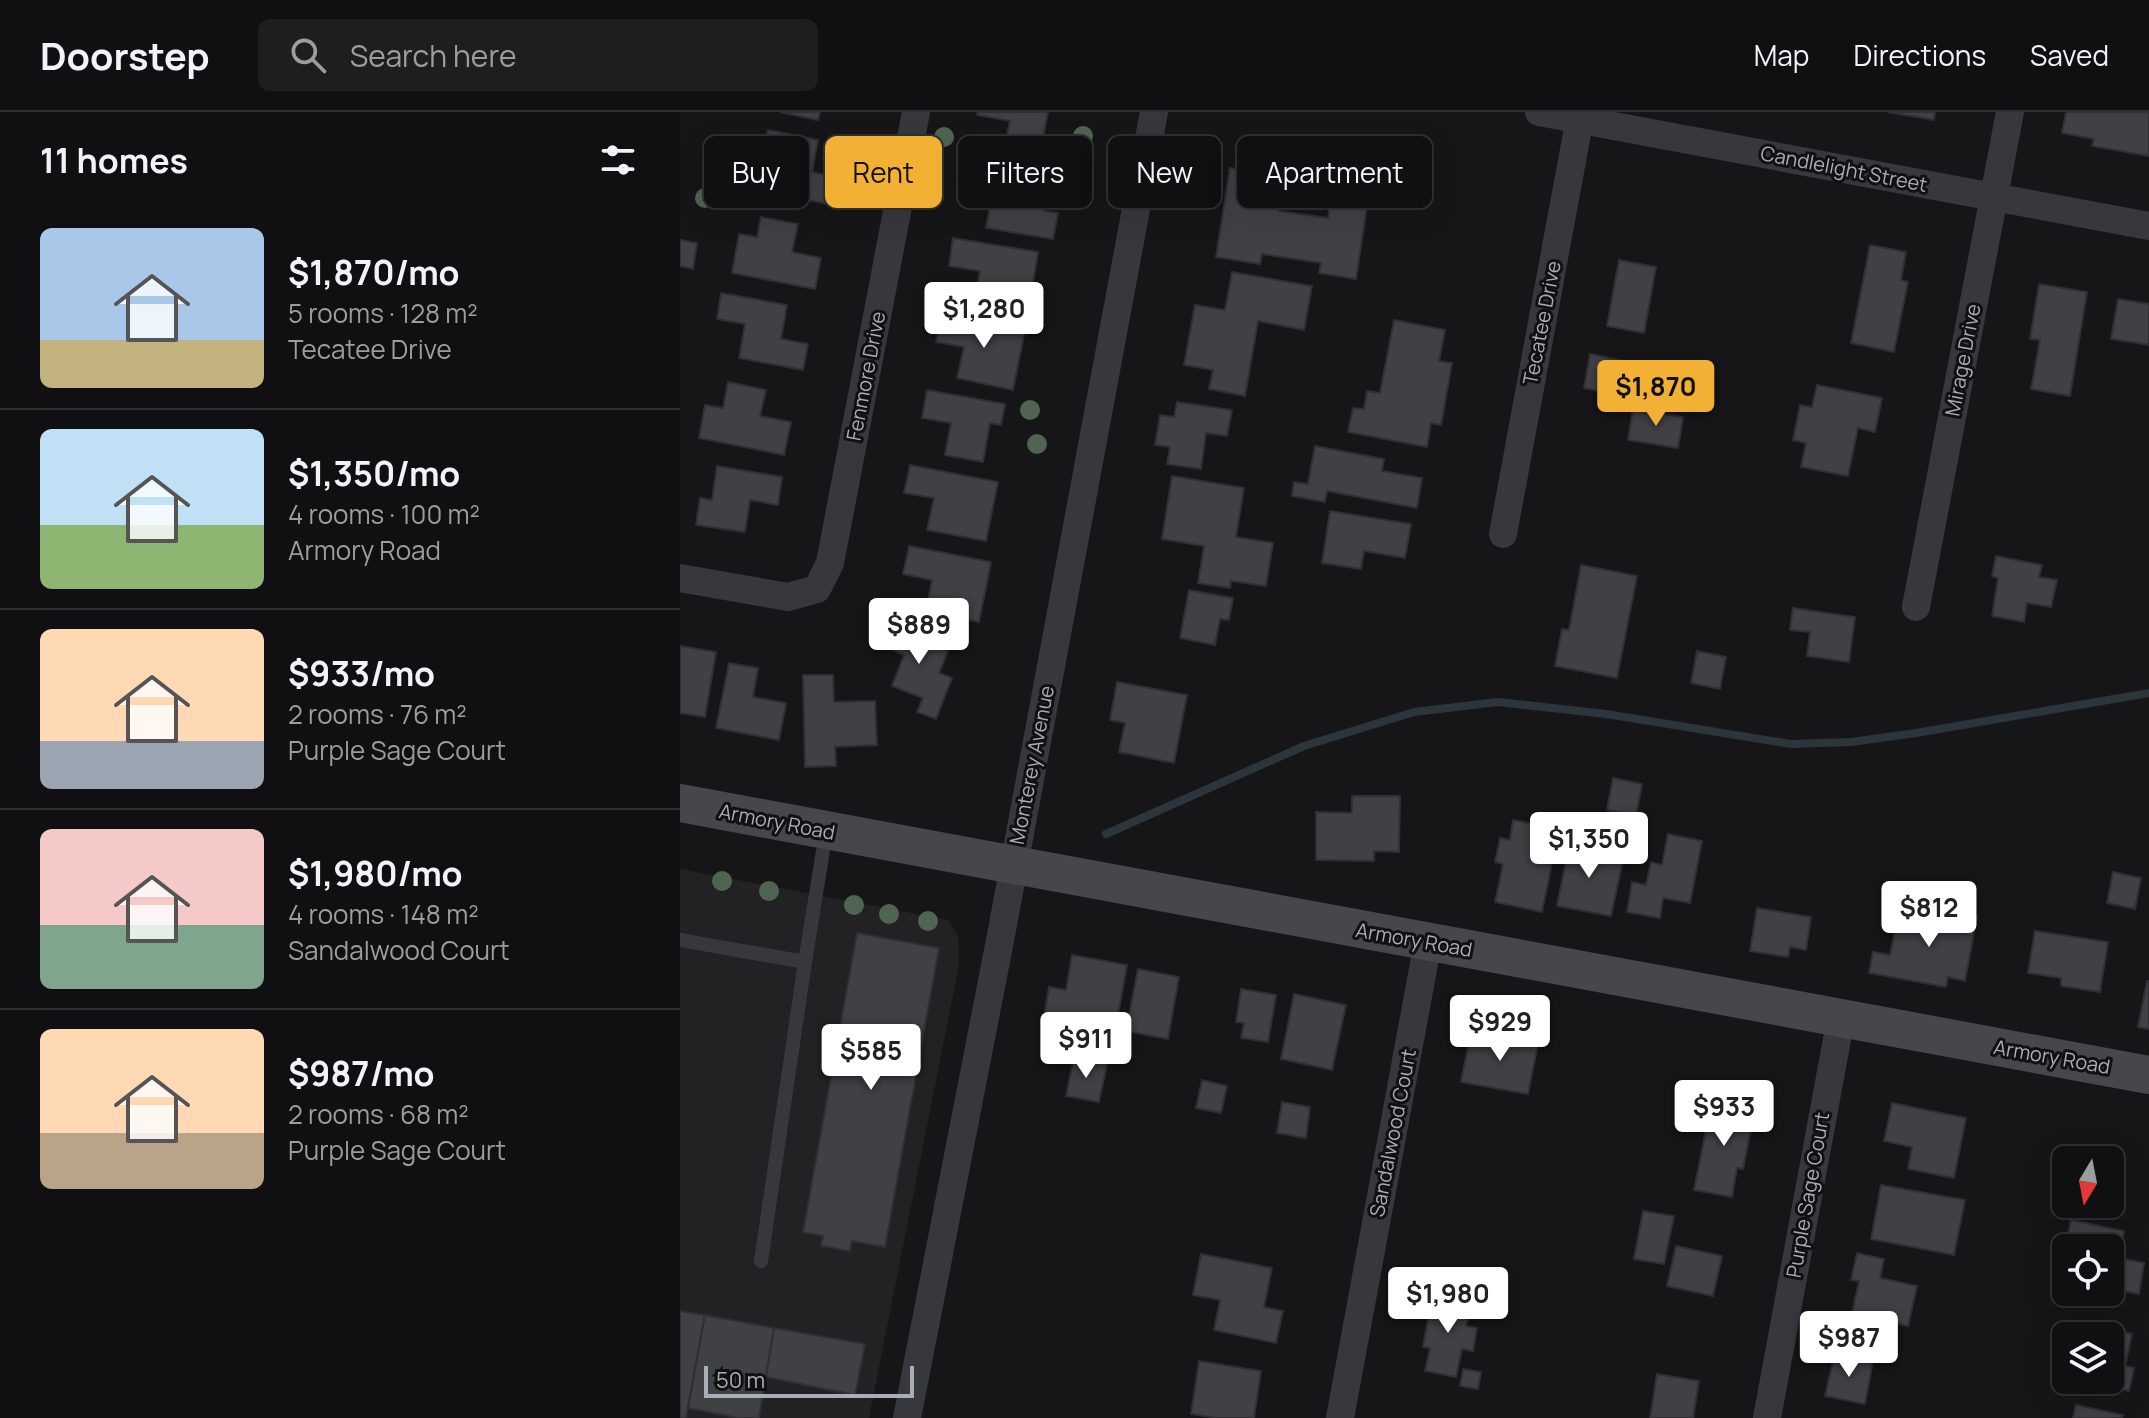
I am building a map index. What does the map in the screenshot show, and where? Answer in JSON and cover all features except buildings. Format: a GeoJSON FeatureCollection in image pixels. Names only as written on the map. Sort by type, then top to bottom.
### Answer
{"type":"FeatureCollection","features":[{"type":"Feature","properties":{"kind":"main road","name":"Armory Road"},"geometry":{"type":"LineString","coordinates":[[680,803],[2149,1075]]}},
{"type":"Feature","properties":{"kind":"street","name":"Fenmore Drive"},"geometry":{"type":"LineString","coordinates":[[680,578],[788,597],[817,589],[830,563],[916,112]]}},
{"type":"Feature","properties":{"kind":"street","name":"Monterey Avenue"},"geometry":{"type":"LineString","coordinates":[[907,1418],[1154,112]]}},
{"type":"Feature","properties":{"kind":"street","name":"Candlelight Street"},"geometry":{"type":"LineString","coordinates":[[1539,112],[1580,116],[2149,226]]}},
{"type":"Feature","properties":{"kind":"street","name":"Mirage Drive"},"geometry":{"type":"LineString","coordinates":[[1916,607],[2010,112]]}},
{"type":"Feature","properties":{"kind":"street","name":"Tecatee Drive"},"geometry":{"type":"LineString","coordinates":[[1503,534],[1580,116]]}},
{"type":"Feature","properties":{"kind":"street","name":"Sandalwood Court"},"geometry":{"type":"LineString","coordinates":[[1340,1418],[1428,942]]}},
{"type":"Feature","properties":{"kind":"street","name":"Purple Sage Court"},"geometry":{"type":"LineString","coordinates":[[1767,1418],[1841,1018]]}},
{"type":"Feature","properties":{"kind":"lane"},"geometry":{"type":"LineString","coordinates":[[761,1261],[826,831]]}},
{"type":"Feature","properties":{"kind":"lane"},"geometry":{"type":"LineString","coordinates":[[680,940],[805,962]]}},
{"type":"Feature","properties":{"kind":"shaded area"},"geometry":{"type":"Polygon","coordinates":[[[680,869],[948,920],[958,936],[959,965],[869,1418],[680,1418],[680,869]]]}},
{"type":"Feature","properties":{"kind":"waterway"},"geometry":{"type":"LineString","coordinates":[[1106,834],[1304,746],[1414,712],[1498,702],[1606,714],[1791,744],[1851,742],[1916,733],[2149,693]]}}]}
